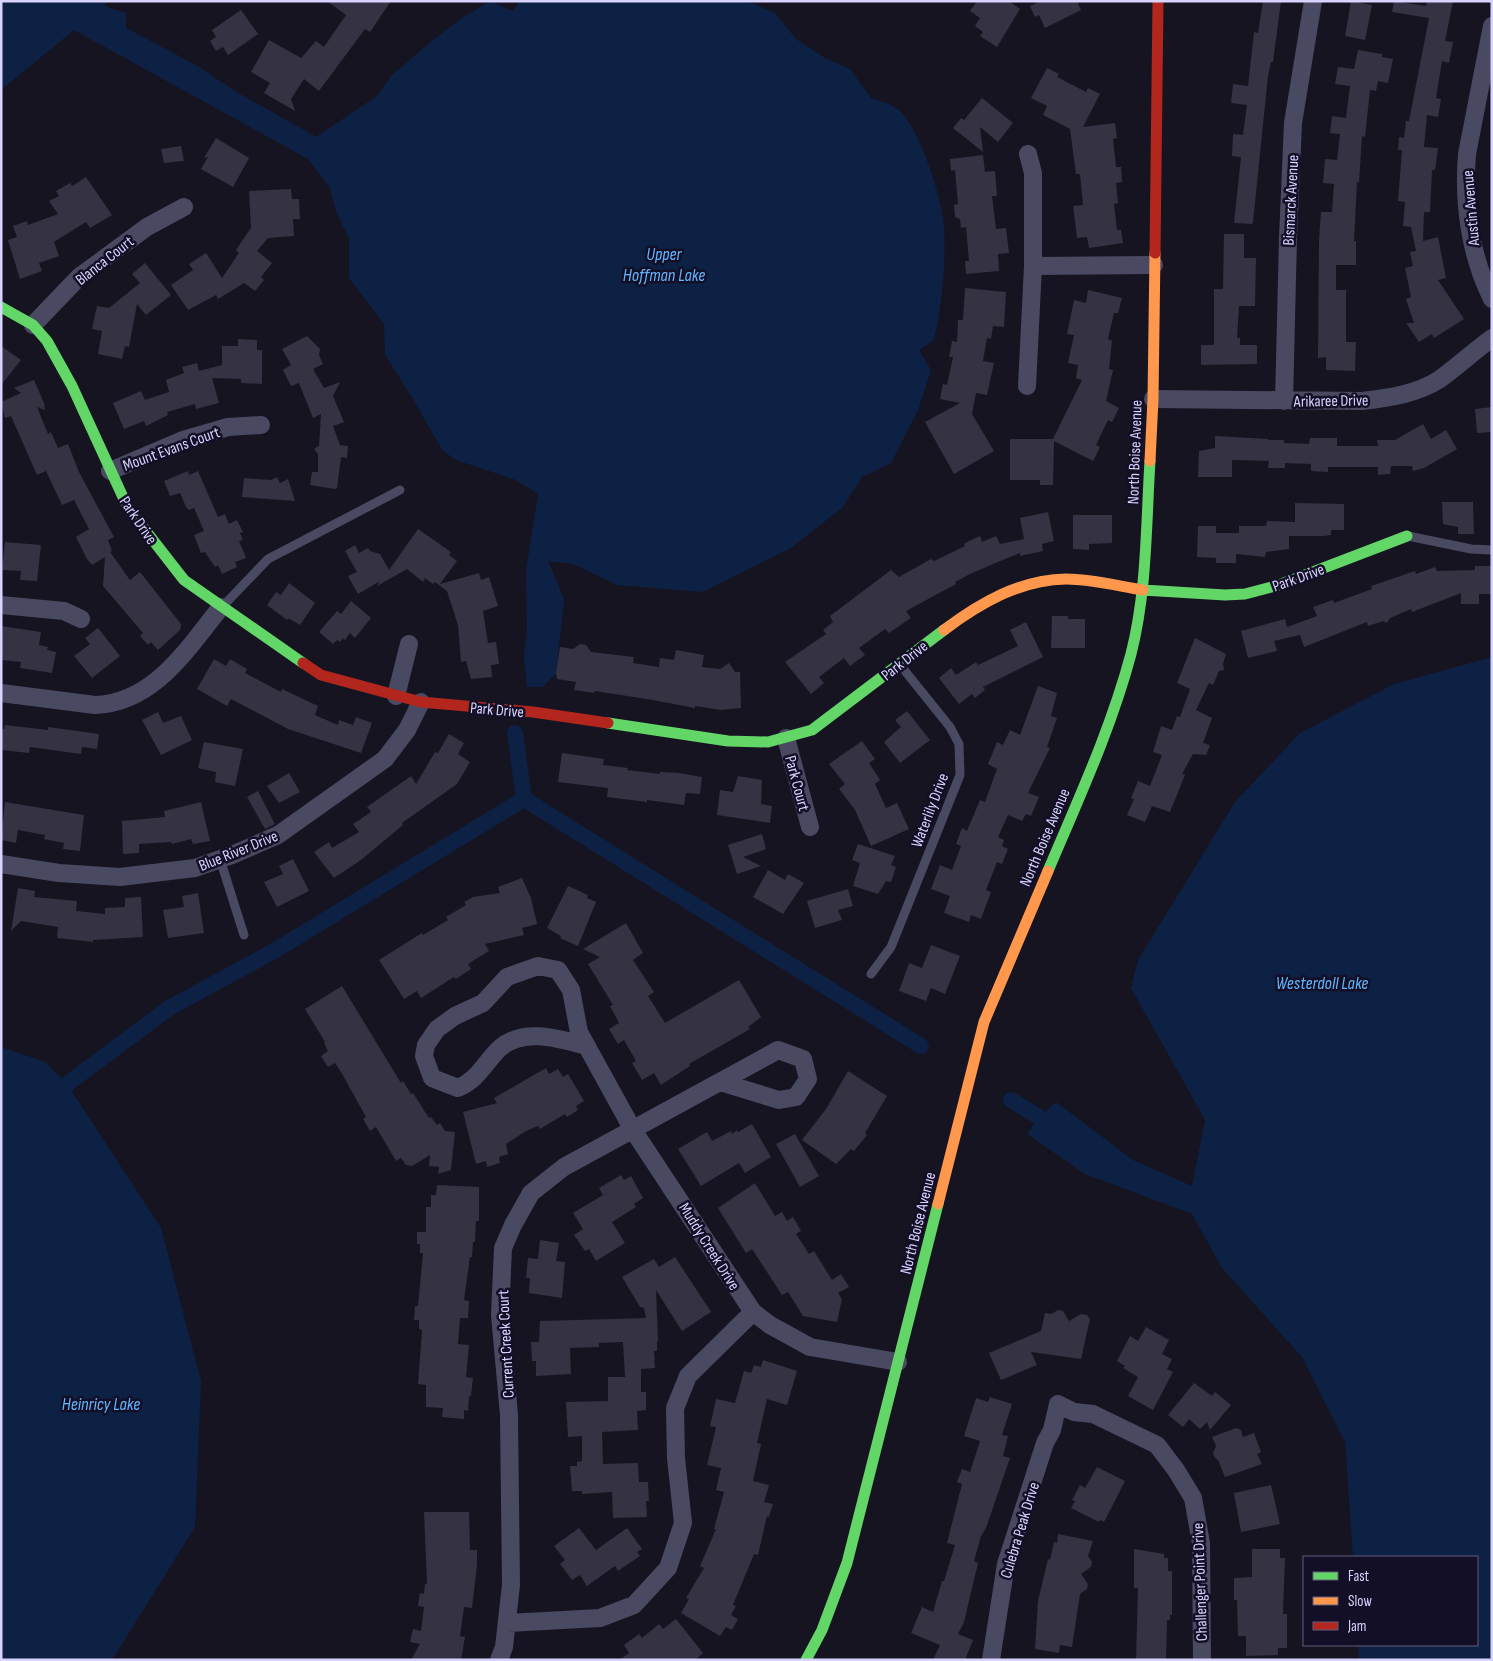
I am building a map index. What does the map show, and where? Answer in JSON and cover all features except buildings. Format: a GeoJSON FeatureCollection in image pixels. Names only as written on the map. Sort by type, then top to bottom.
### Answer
{"type":"FeatureCollection","features":[{"type":"Feature","properties":{"kind":"street","name":"North Boise Avenue"},"geometry":{"type":"LineString","coordinates":[[806,1660],[822,1630],[848,1564],[984,1022],[1116,707],[1131,653],[1142,590],[1153,399],[1158,1]]}},
{"type":"Feature","properties":{"kind":"street","name":"Bismarck Avenue"},"geometry":{"type":"LineString","coordinates":[[1284,401],[1287,247],[1293,123],[1313,1]]}},
{"type":"Feature","properties":{"kind":"street","name":"Austin Avenue"},"geometry":{"type":"LineString","coordinates":[[1492,26],[1467,154],[1465,175],[1474,253],[1492,299]]}},
{"type":"Feature","properties":{"kind":"street"},"geometry":{"type":"LineString","coordinates":[[1027,386],[1034,266],[1034,173],[1028,154]]}},
{"type":"Feature","properties":{"kind":"street","name":"Blanca Court"},"geometry":{"type":"LineString","coordinates":[[33,325],[80,277],[147,227],[184,207]]}},
{"type":"Feature","properties":{"kind":"street"},"geometry":{"type":"LineString","coordinates":[[1034,266],[1154,265]]}},
{"type":"Feature","properties":{"kind":"street","name":"Park Drive"},"geometry":{"type":"LineString","coordinates":[[1,307],[33,325],[47,341],[72,386],[128,508],[184,580],[221,608],[321,675],[421,702],[533,712],[728,741],[768,742],[812,730],[972,609],[1000,594],[1021,586],[1065,579],[1084,580],[1142,590],[1225,595],[1244,594],[1279,585],[1407,536]]}},
{"type":"Feature","properties":{"kind":"street","name":"Arikaree Drive"},"geometry":{"type":"LineString","coordinates":[[1153,399],[1362,401],[1412,392],[1439,380],[1492,338]]}},
{"type":"Feature","properties":{"kind":"street","name":"Mount Evans Court"},"geometry":{"type":"LineString","coordinates":[[110,471],[183,440],[228,427],[261,425]]}},
{"type":"Feature","properties":{"kind":"street"},"geometry":{"type":"LineString","coordinates":[[1,605],[64,611],[81,619]]}},
{"type":"Feature","properties":{"kind":"street"},"geometry":{"type":"LineString","coordinates":[[1,693],[95,704],[107,704],[131,698],[141,693],[174,665],[221,608]]}},
{"type":"Feature","properties":{"kind":"street"},"geometry":{"type":"LineString","coordinates":[[396,696],[408,644]]}},
{"type":"Feature","properties":{"kind":"street","name":"Blue River Drive"},"geometry":{"type":"LineString","coordinates":[[1,864],[60,874],[120,877],[196,868],[220,859],[278,836],[385,759],[407,730],[421,702]]}},
{"type":"Feature","properties":{"kind":"street","name":"Park Court"},"geometry":{"type":"LineString","coordinates":[[786,738],[810,827]]}},
{"type":"Feature","properties":{"kind":"street","name":"Muddy Creek Drive"},"geometry":{"type":"LineString","coordinates":[[587,1046],[552,1036],[525,1037],[501,1047],[470,1083],[458,1088],[432,1078],[424,1056],[426,1046],[437,1029],[455,1016],[484,1003],[507,977],[538,966],[558,970],[571,990],[579,1032],[587,1046],[633,1130],[753,1312],[770,1325],[810,1347],[898,1362]]}},
{"type":"Feature","properties":{"kind":"street","name":"Current Creek Court"},"geometry":{"type":"LineString","coordinates":[[499,1660],[504,1648],[511,1585],[509,1415],[500,1315],[502,1248],[531,1193],[564,1167],[720,1082]]}},
{"type":"Feature","properties":{"kind":"street"},"geometry":{"type":"LineString","coordinates":[[507,1622],[600,1618],[634,1605],[668,1568],[683,1523],[676,1458],[675,1408],[688,1376],[753,1312]]}},
{"type":"Feature","properties":{"kind":"street","name":"Culebra Peak Drive"},"geometry":{"type":"LineString","coordinates":[[991,1660],[1006,1564],[1045,1443],[1052,1430],[1058,1404]]}},
{"type":"Feature","properties":{"kind":"street","name":"Challenger Point Drive"},"geometry":{"type":"LineString","coordinates":[[1058,1404],[1074,1412],[1094,1414],[1157,1445],[1176,1470],[1193,1498],[1201,1544],[1202,1660]]}},
{"type":"Feature","properties":{"kind":"lane"},"geometry":{"type":"LineString","coordinates":[[221,608],[268,559],[400,490]]}},
{"type":"Feature","properties":{"kind":"lane"},"geometry":{"type":"LineString","coordinates":[[1407,536],[1471,550],[1492,550]]}},
{"type":"Feature","properties":{"kind":"lane","name":"Waterlily Drive"},"geometry":{"type":"LineString","coordinates":[[871,974],[891,947],[960,775],[959,744],[950,727],[899,664]]}},
{"type":"Feature","properties":{"kind":"lane"},"geometry":{"type":"LineString","coordinates":[[220,859],[244,935]]}},
{"type":"Feature","properties":{"kind":"water","name":"Upper Hoffman Lake"},"geometry":{"type":"Polygon","coordinates":[[[1,1],[108,1],[104,6],[126,13],[126,28],[196,65],[235,91],[316,137],[377,96],[391,76],[433,40],[462,18],[490,1],[513,11],[519,1],[747,1],[775,13],[796,39],[825,58],[850,69],[871,98],[889,104],[904,115],[918,138],[930,169],[944,226],[944,269],[934,340],[919,350],[931,370],[918,410],[891,463],[862,477],[843,507],[791,548],[702,592],[617,585],[573,564],[548,561],[564,599],[556,674],[542,687],[527,687],[524,658],[527,630],[526,571],[538,494],[516,480],[456,460],[442,450],[385,355],[384,324],[349,278],[349,239],[336,211],[330,188],[308,159],[74,30],[1,90],[1,1]]]}},
{"type":"Feature","properties":{"kind":"water","name":"Westerdoll Lake"},"geometry":{"type":"Polygon","coordinates":[[[1492,657],[1492,1660],[1359,1660],[1358,1646],[1478,1646],[1478,1556],[1353,1556],[1345,1442],[1302,1357],[1222,1268],[1192,1214],[1085,1174],[1027,1134],[1039,1117],[1056,1102],[1133,1160],[1192,1186],[1205,1120],[1131,988],[1138,960],[1235,802],[1300,733],[1394,684],[1492,657]]]}},
{"type":"Feature","properties":{"kind":"water","name":"Heinricy Lake"},"geometry":{"type":"Polygon","coordinates":[[[1,1047],[45,1062],[67,1084],[161,1228],[201,1381],[195,1527],[112,1660],[1,1660],[1,1047]]]}},
{"type":"Feature","properties":{"kind":"waterway"},"geometry":{"type":"LineString","coordinates":[[515,733],[524,799]]}},
{"type":"Feature","properties":{"kind":"waterway"},"geometry":{"type":"LineString","coordinates":[[524,799],[921,1046]]}},
{"type":"Feature","properties":{"kind":"waterway"},"geometry":{"type":"LineString","coordinates":[[67,1084],[169,1008],[274,951],[524,799]]}},
{"type":"Feature","properties":{"kind":"waterway"},"geometry":{"type":"LineString","coordinates":[[1011,1100],[1039,1117]]}},
{"type":"Feature","properties":{"kind":"traffic: fast"},"geometry":{"type":"LineString","coordinates":[[1,307],[33,325],[47,341],[72,386],[128,508],[184,580],[303,663]]}},
{"type":"Feature","properties":{"kind":"traffic: fast"},"geometry":{"type":"LineString","coordinates":[[1048,871],[1104,737],[1131,654],[1143,583],[1150,461]]}},
{"type":"Feature","properties":{"kind":"traffic: fast"},"geometry":{"type":"LineString","coordinates":[[1143,590],[1225,595],[1245,594],[1279,585],[1407,536]]}},
{"type":"Feature","properties":{"kind":"traffic: fast"},"geometry":{"type":"LineString","coordinates":[[608,723],[728,741],[768,742],[812,730],[944,630]]}},
{"type":"Feature","properties":{"kind":"traffic: fast"},"geometry":{"type":"LineString","coordinates":[[806,1660],[822,1630],[847,1563],[938,1204]]}},
{"type":"Feature","properties":{"kind":"traffic: slow"},"geometry":{"type":"LineString","coordinates":[[1150,461],[1153,399],[1155,253]]}},
{"type":"Feature","properties":{"kind":"traffic: slow"},"geometry":{"type":"LineString","coordinates":[[944,630],[986,602],[1016,588],[1049,580],[1076,579],[1095,581],[1143,590]]}},
{"type":"Feature","properties":{"kind":"traffic: slow"},"geometry":{"type":"LineString","coordinates":[[938,1204],[984,1022],[1048,871]]}},
{"type":"Feature","properties":{"kind":"traffic: jam"},"geometry":{"type":"LineString","coordinates":[[1155,253],[1158,1]]}},
{"type":"Feature","properties":{"kind":"traffic: jam"},"geometry":{"type":"LineString","coordinates":[[303,663],[321,675],[421,702],[533,712],[608,723]]}}]}
